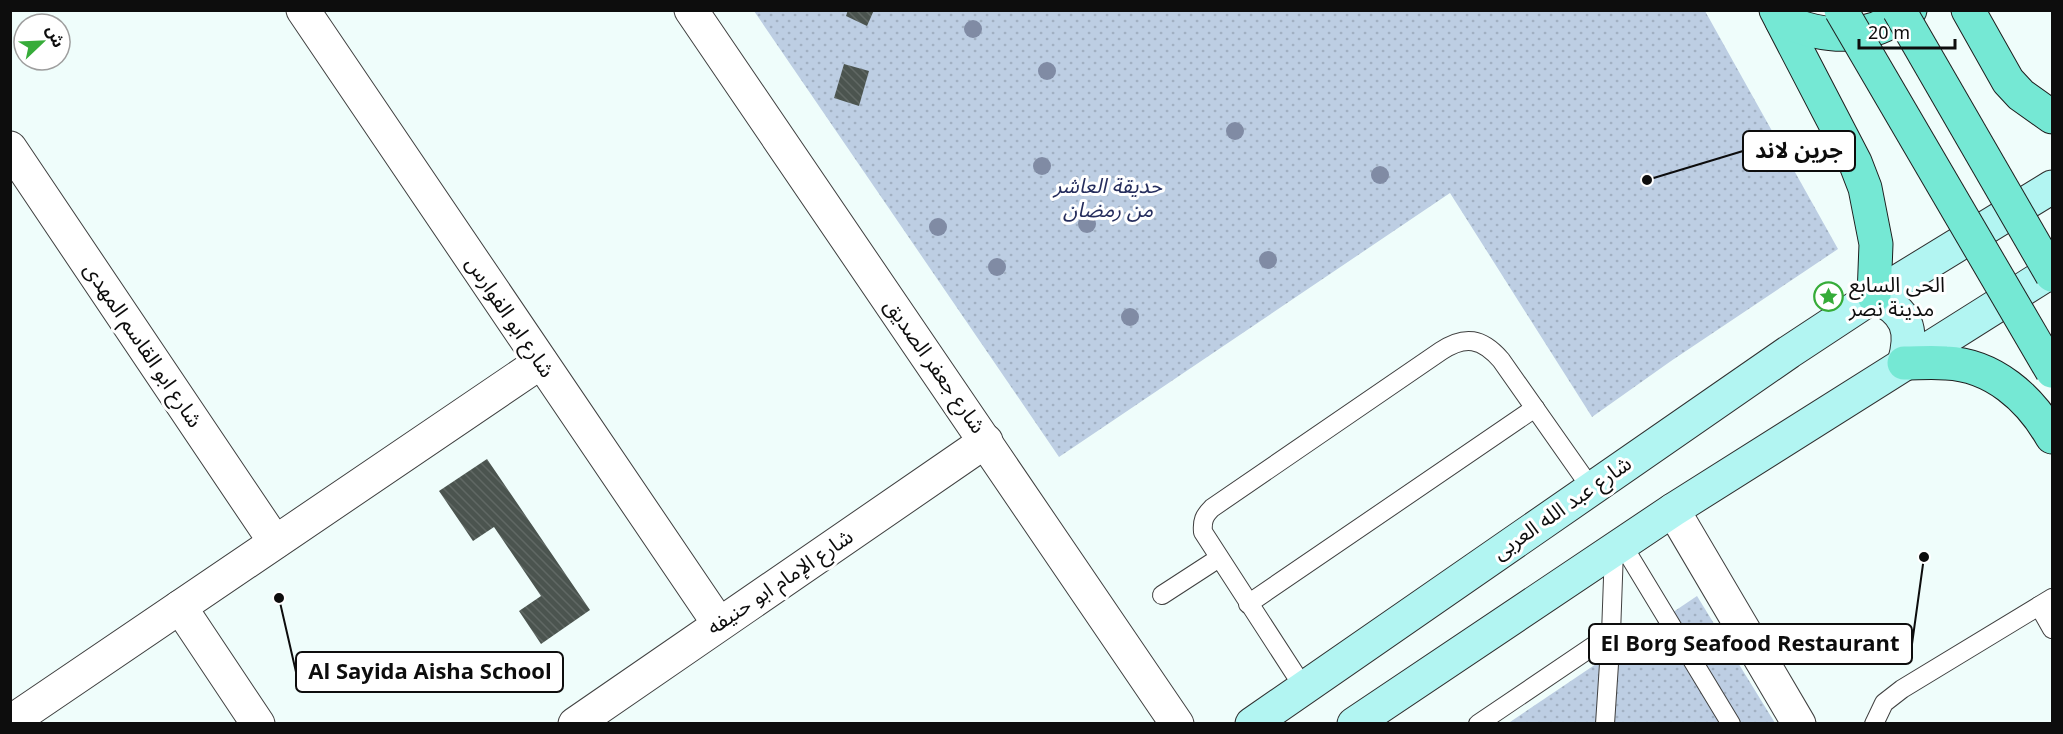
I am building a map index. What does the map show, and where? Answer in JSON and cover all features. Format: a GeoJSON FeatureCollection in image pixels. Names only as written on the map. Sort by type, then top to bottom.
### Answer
{"type":"FeatureCollection","features":[{"type":"Feature","properties":{"kind":"main road"},"geometry":{"type":"LineString","coordinates":[[1841,10],[2052,371]]}},
{"type":"Feature","properties":{"kind":"main road"},"geometry":{"type":"LineString","coordinates":[[1354,723],[1672,510],[1904,363],[2052,273],[1899,10]]}},
{"type":"Feature","properties":{"kind":"main road"},"geometry":{"type":"LineString","coordinates":[[1779,16],[1805,30],[1853,35],[1876,30],[1898,20],[1910,10]]}},
{"type":"Feature","properties":{"kind":"main road"},"geometry":{"type":"LineString","coordinates":[[1968,10],[2008,81],[2021,95],[2052,117]]}},
{"type":"Feature","properties":{"kind":"main road"},"geometry":{"type":"LineString","coordinates":[[1779,16],[1855,162],[1865,188],[1876,244],[1874,296],[1890,303],[1901,315],[1909,330],[1909,347],[1904,363]]}},
{"type":"Feature","properties":{"kind":"main road","name":"شارع عبد الله العربى"},"geometry":{"type":"LineString","coordinates":[[1251,723],[1789,351],[2052,187]]}},
{"type":"Feature","properties":{"kind":"main road"},"geometry":{"type":"LineString","coordinates":[[1904,363],[1948,363],[1973,368],[1997,379],[2029,402],[2052,437]]}},
{"type":"Feature","properties":{"kind":"street","name":"شارع ابو الفوارس"},"geometry":{"type":"LineString","coordinates":[[303,10],[719,624]]}},
{"type":"Feature","properties":{"kind":"street","name":"شارع جعفر الصديق"},"geometry":{"type":"LineString","coordinates":[[691,10],[1178,723]]}},
{"type":"Feature","properties":{"kind":"street","name":"شارع ابو القاسم المهدى"},"geometry":{"type":"LineString","coordinates":[[10,148],[275,542]]}},
{"type":"Feature","properties":{"kind":"street"},"geometry":{"type":"LineString","coordinates":[[15,718],[541,362]]}},
{"type":"Feature","properties":{"kind":"street","name":"شارع الإمام ابو حنيفه"},"geometry":{"type":"LineString","coordinates":[[575,723],[986,441]]}},
{"type":"Feature","properties":{"kind":"street"},"geometry":{"type":"LineString","coordinates":[[1672,510],[1799,723]]}},
{"type":"Feature","properties":{"kind":"street"},"geometry":{"type":"LineString","coordinates":[[180,607],[258,723]]}},
{"type":"Feature","properties":{"kind":"lane"},"geometry":{"type":"LineString","coordinates":[[1304,688],[1203,532],[1202,523],[1205,515],[1212,508],[1453,343],[1466,340],[1480,342],[1492,349],[1591,488]]}},
{"type":"Feature","properties":{"kind":"lane"},"geometry":{"type":"LineString","coordinates":[[1248,604],[1535,408]]}},
{"type":"Feature","properties":{"kind":"lane"},"geometry":{"type":"LineString","coordinates":[[1605,723],[1618,547]]}},
{"type":"Feature","properties":{"kind":"lane"},"geometry":{"type":"LineString","coordinates":[[1618,547],[1731,723]]}},
{"type":"Feature","properties":{"kind":"lane"},"geometry":{"type":"LineString","coordinates":[[1162,595],[1219,558]]}},
{"type":"Feature","properties":{"kind":"lane"},"geometry":{"type":"LineString","coordinates":[[1874,723],[1884,703],[1902,689],[2046,602],[2052,629]]}},
{"type":"Feature","properties":{"kind":"lane"},"geometry":{"type":"LineString","coordinates":[[1478,723],[1611,634]]}},
{"type":"Feature","properties":{"kind":"green space","name":"حديقة العاشر من رمضان"},"geometry":{"type":"Polygon","coordinates":[[[754,11],[1705,11],[1838,249],[1592,417],[1450,193],[1059,457],[754,11]]]}},
{"type":"Feature","properties":{"kind":"green space"},"geometry":{"type":"Polygon","coordinates":[[[1697,596],[1775,723],[1507,724],[1697,596]]]}},
{"type":"Feature","properties":{"kind":"building"},"geometry":{"type":"Polygon","coordinates":[[[848,10],[874,10],[867,26],[846,16],[848,10]]]}},
{"type":"Feature","properties":{"kind":"building"},"geometry":{"type":"Polygon","coordinates":[[[844,64],[869,71],[859,106],[834,98],[844,64]]]}},
{"type":"Feature","properties":{"kind":"building"},"geometry":{"type":"Polygon","coordinates":[[[487,459],[590,610],[541,644],[519,611],[541,596],[494,527],[473,541],[439,491],[487,459]]]}},
{"type":"Feature","properties":{"kind":"place","name":"جرين لاند"},"geometry":{"type":"Point","coordinates":[1647,180]}},
{"type":"Feature","properties":{"kind":"place","name":"الحى السابع مدينة نصر"},"geometry":{"type":"Point","coordinates":[1828,297]}},
{"type":"Feature","properties":{"kind":"place","name":"El Borg Seafood Restaurant"},"geometry":{"type":"Point","coordinates":[1924,557]}},
{"type":"Feature","properties":{"kind":"place","name":"Al Sayida Aisha School"},"geometry":{"type":"Point","coordinates":[279,598]}}]}
